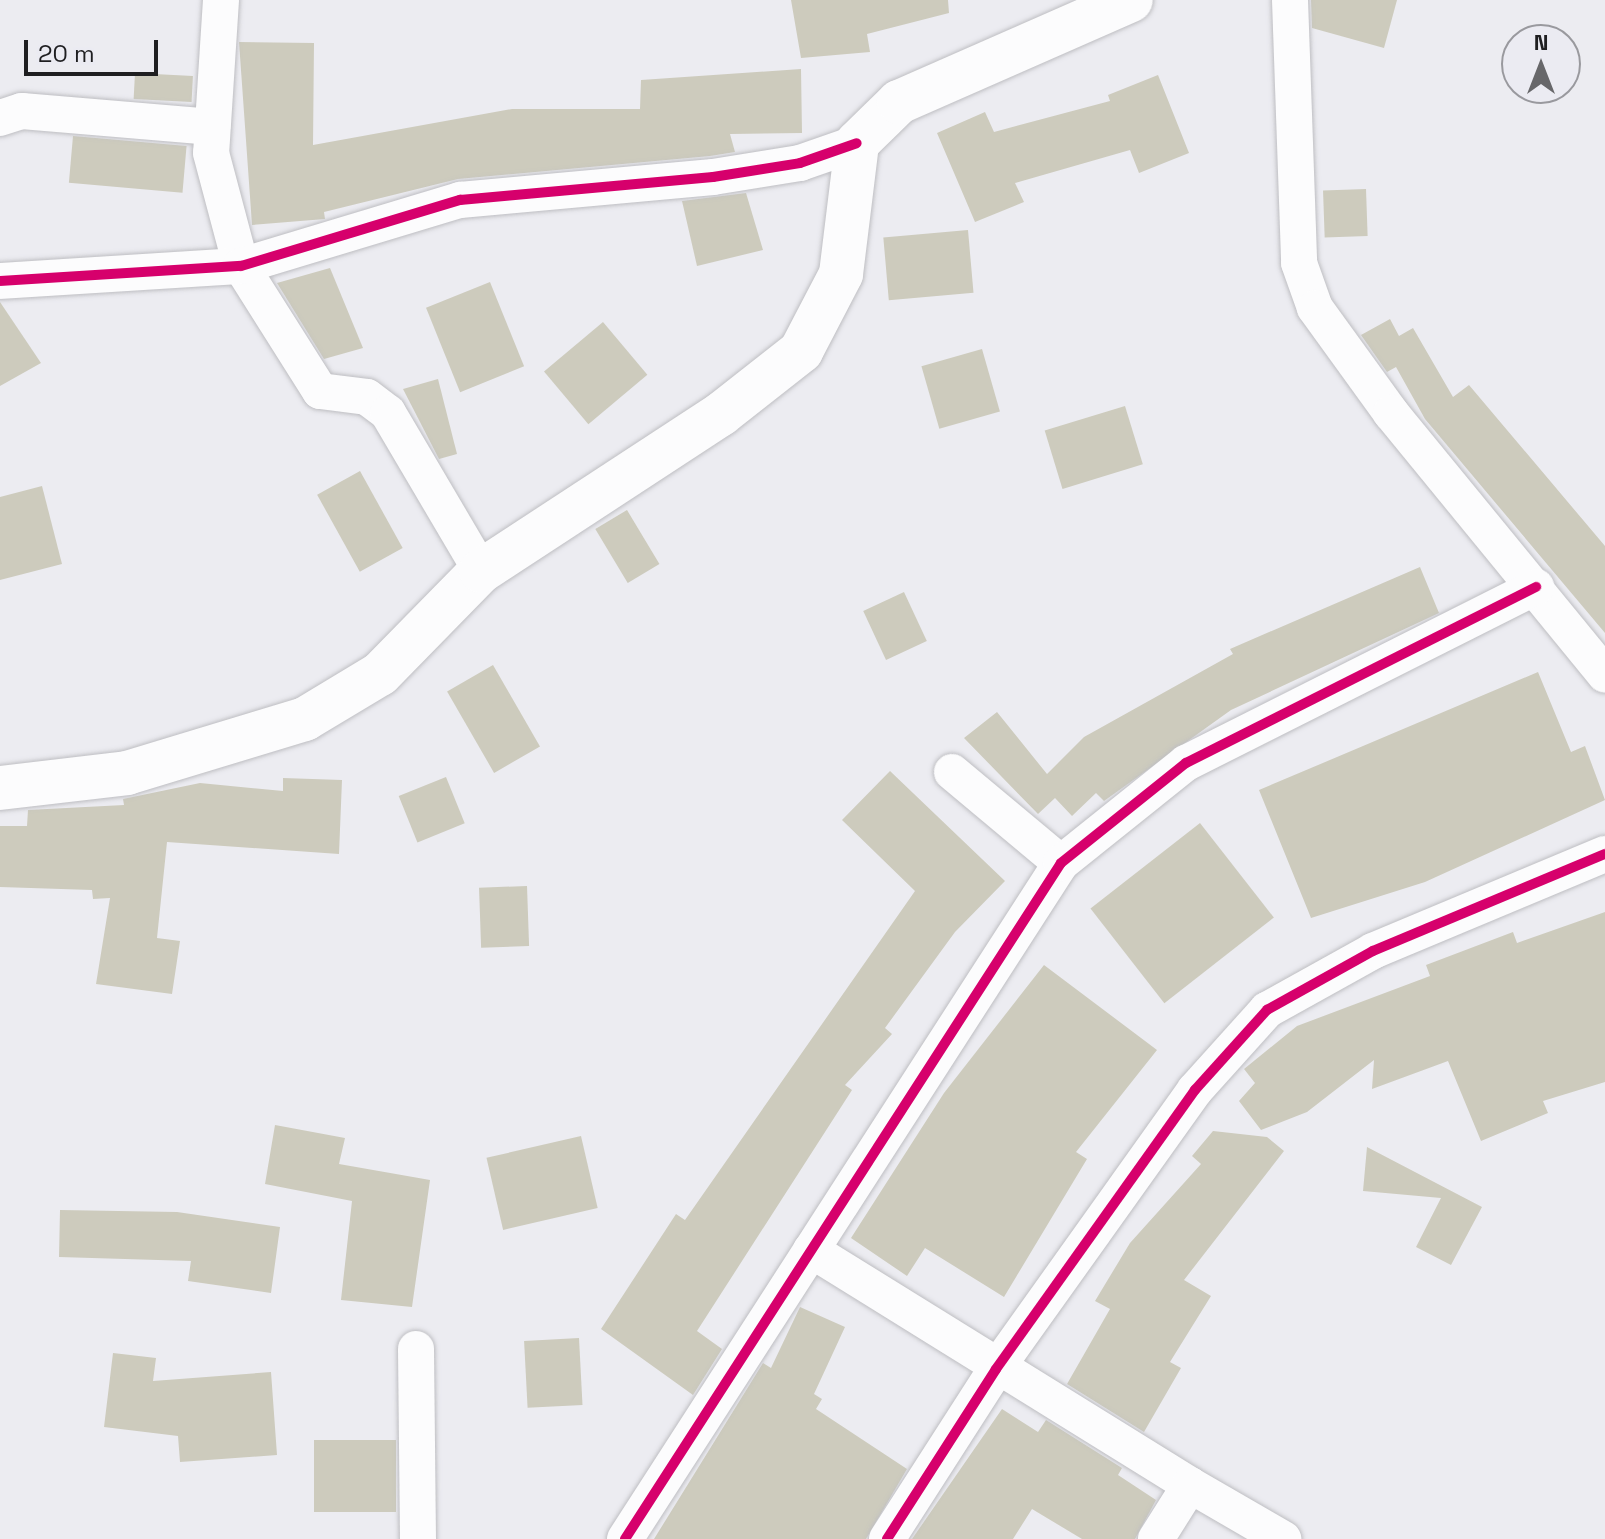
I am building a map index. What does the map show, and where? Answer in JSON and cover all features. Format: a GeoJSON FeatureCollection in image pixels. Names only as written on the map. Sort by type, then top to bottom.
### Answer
{"type":"FeatureCollection","features":[{"type":"Feature","properties":{"kind":"main road"},"geometry":{"type":"LineString","coordinates":[[0,788],[127,773],[305,719],[380,674],[481,571],[721,414],[801,351],[841,274],[857,143],[899,102],[935,83],[1131,0]]}},
{"type":"Feature","properties":{"kind":"street"},"geometry":{"type":"LineString","coordinates":[[221,0],[211,153],[241,266],[320,391],[345,390],[388,413],[481,571]]}},
{"type":"Feature","properties":{"kind":"street"},"geometry":{"type":"LineString","coordinates":[[1290,0],[1299,263],[1315,308],[1391,413],[1605,674]]}},
{"type":"Feature","properties":{"kind":"street"},"geometry":{"type":"LineString","coordinates":[[0,118],[22,111],[212,127]]}},
{"type":"Feature","properties":{"kind":"street"},"geometry":{"type":"LineString","coordinates":[[0,281],[241,266],[460,200],[713,177],[800,163],[857,143]]}},
{"type":"Feature","properties":{"kind":"street"},"geometry":{"type":"LineString","coordinates":[[625,1539],[1061,863],[1186,763],[1536,587]]}},
{"type":"Feature","properties":{"kind":"street"},"geometry":{"type":"LineString","coordinates":[[952,772],[1061,863]]}},
{"type":"Feature","properties":{"kind":"street"},"geometry":{"type":"LineString","coordinates":[[887,1539],[996,1369],[1086,1252],[1195,1090],[1267,1010],[1373,951],[1605,854]]}},
{"type":"Feature","properties":{"kind":"street"},"geometry":{"type":"LineString","coordinates":[[811,1250],[996,1369],[1283,1539]]}},
{"type":"Feature","properties":{"kind":"street"},"geometry":{"type":"LineString","coordinates":[[416,1349],[418,1539]]}},
{"type":"Feature","properties":{"kind":"street"},"geometry":{"type":"LineString","coordinates":[[1156,1539],[1190,1485]]}},
{"type":"Feature","properties":{"kind":"building"},"geometry":{"type":"Polygon","coordinates":[[[791,0],[948,0],[949,13],[867,34],[870,52],[801,58],[791,0]]]}},
{"type":"Feature","properties":{"kind":"building"},"geometry":{"type":"Polygon","coordinates":[[[1311,0],[1397,0],[1384,48],[1312,28],[1311,0]]]}},
{"type":"Feature","properties":{"kind":"building"},"geometry":{"type":"Polygon","coordinates":[[[239,42],[314,43],[313,145],[512,109],[640,109],[641,80],[801,69],[802,133],[730,134],[735,152],[710,156],[458,179],[324,212],[325,219],[252,225],[239,42]]]}},
{"type":"Feature","properties":{"kind":"building"},"geometry":{"type":"Polygon","coordinates":[[[135,73],[193,76],[192,102],[134,99],[135,73]]]}},
{"type":"Feature","properties":{"kind":"building"},"geometry":{"type":"Polygon","coordinates":[[[1158,75],[1189,153],[1139,173],[1130,150],[1015,183],[1024,202],[975,222],[937,133],[985,112],[994,132],[1110,101],[1108,95],[1158,75]]]}},
{"type":"Feature","properties":{"kind":"building"},"geometry":{"type":"Polygon","coordinates":[[[73,136],[187,146],[182,193],[69,183],[73,136]]]}},
{"type":"Feature","properties":{"kind":"building"},"geometry":{"type":"Polygon","coordinates":[[[1366,189],[1368,236],[1325,237],[1323,191],[1366,189]]]}},
{"type":"Feature","properties":{"kind":"building"},"geometry":{"type":"Polygon","coordinates":[[[746,193],[763,250],[697,266],[682,201],[746,193]]]}},
{"type":"Feature","properties":{"kind":"building"},"geometry":{"type":"Polygon","coordinates":[[[968,230],[973,293],[889,300],[883,237],[968,230]]]}},
{"type":"Feature","properties":{"kind":"building"},"geometry":{"type":"Polygon","coordinates":[[[330,268],[363,348],[324,359],[277,283],[330,268]]]}},
{"type":"Feature","properties":{"kind":"building"},"geometry":{"type":"Polygon","coordinates":[[[490,282],[524,366],[460,392],[426,308],[490,282]]]}},
{"type":"Feature","properties":{"kind":"building"},"geometry":{"type":"Polygon","coordinates":[[[0,302],[41,363],[0,386],[0,302]]]}},
{"type":"Feature","properties":{"kind":"building"},"geometry":{"type":"Polygon","coordinates":[[[1390,319],[1399,336],[1413,328],[1453,397],[1469,385],[1605,546],[1605,633],[1425,419],[1396,367],[1387,372],[1361,335],[1390,319]]]}},
{"type":"Feature","properties":{"kind":"building"},"geometry":{"type":"Polygon","coordinates":[[[603,322],[647,375],[588,424],[544,371],[603,322]]]}},
{"type":"Feature","properties":{"kind":"building"},"geometry":{"type":"Polygon","coordinates":[[[982,349],[1000,411],[939,429],[921,366],[982,349]]]}},
{"type":"Feature","properties":{"kind":"building"},"geometry":{"type":"Polygon","coordinates":[[[438,379],[457,454],[439,459],[403,389],[438,379]]]}},
{"type":"Feature","properties":{"kind":"building"},"geometry":{"type":"Polygon","coordinates":[[[1125,406],[1143,464],[1063,489],[1045,431],[1125,406]]]}},
{"type":"Feature","properties":{"kind":"building"},"geometry":{"type":"Polygon","coordinates":[[[360,471],[403,548],[360,572],[317,495],[360,471]]]}},
{"type":"Feature","properties":{"kind":"building"},"geometry":{"type":"Polygon","coordinates":[[[42,486],[62,564],[0,580],[0,497],[42,486]]]}},
{"type":"Feature","properties":{"kind":"building"},"geometry":{"type":"Polygon","coordinates":[[[627,510],[659,564],[628,583],[595,529],[627,510]]]}},
{"type":"Feature","properties":{"kind":"building"},"geometry":{"type":"Polygon","coordinates":[[[1420,567],[1439,613],[1231,710],[1104,801],[1096,793],[1072,816],[1055,798],[1038,814],[964,738],[997,712],[1047,774],[1084,737],[1233,654],[1230,649],[1420,567]]]}},
{"type":"Feature","properties":{"kind":"building"},"geometry":{"type":"Polygon","coordinates":[[[904,592],[927,641],[886,660],[863,611],[904,592]]]}},
{"type":"Feature","properties":{"kind":"building"},"geometry":{"type":"Polygon","coordinates":[[[493,665],[540,746],[494,773],[447,692],[493,665]]]}},
{"type":"Feature","properties":{"kind":"building"},"geometry":{"type":"Polygon","coordinates":[[[1538,672],[1571,752],[1585,746],[1605,800],[1425,882],[1311,918],[1259,790],[1538,672]]]}},
{"type":"Feature","properties":{"kind":"building"},"geometry":{"type":"Polygon","coordinates":[[[890,771],[1005,881],[955,932],[885,1028],[892,1034],[845,1085],[852,1090],[697,1331],[722,1349],[693,1395],[601,1329],[676,1214],[685,1220],[915,891],[842,820],[890,771]]]}},
{"type":"Feature","properties":{"kind":"building"},"geometry":{"type":"Polygon","coordinates":[[[446,777],[465,823],[417,842],[399,796],[446,777]]]}},
{"type":"Feature","properties":{"kind":"building"},"geometry":{"type":"Polygon","coordinates":[[[283,778],[342,780],[339,854],[167,842],[157,938],[180,941],[172,994],[96,984],[110,898],[93,899],[92,890],[0,887],[0,826],[27,826],[28,810],[124,805],[123,799],[200,783],[283,791],[283,778]]]}},
{"type":"Feature","properties":{"kind":"building"},"geometry":{"type":"Polygon","coordinates":[[[1200,823],[1274,918],[1164,1003],[1090,909],[1200,823]]]}},
{"type":"Feature","properties":{"kind":"building"},"geometry":{"type":"Polygon","coordinates":[[[527,886],[529,946],[481,948],[479,888],[527,886]]]}},
{"type":"Feature","properties":{"kind":"building"},"geometry":{"type":"Polygon","coordinates":[[[1605,912],[1605,1082],[1543,1101],[1548,1113],[1481,1141],[1448,1061],[1372,1089],[1374,1060],[1307,1112],[1261,1130],[1239,1101],[1255,1083],[1244,1069],[1297,1026],[1430,976],[1426,965],[1513,932],[1517,943],[1605,912]]]}},
{"type":"Feature","properties":{"kind":"building"},"geometry":{"type":"Polygon","coordinates":[[[1044,965],[1157,1050],[1076,1152],[1087,1159],[1004,1297],[925,1248],[907,1276],[851,1238],[944,1093],[1044,965]]]}},
{"type":"Feature","properties":{"kind":"building"},"geometry":{"type":"Polygon","coordinates":[[[275,1125],[345,1138],[339,1164],[430,1180],[412,1307],[341,1300],[352,1201],[265,1184],[275,1125]]]}},
{"type":"Feature","properties":{"kind":"building"},"geometry":{"type":"Polygon","coordinates":[[[1213,1131],[1267,1137],[1284,1151],[1184,1280],[1211,1296],[1170,1362],[1181,1368],[1144,1432],[1067,1384],[1110,1309],[1095,1301],[1130,1243],[1201,1164],[1192,1156],[1213,1131]]]}},
{"type":"Feature","properties":{"kind":"building"},"geometry":{"type":"Polygon","coordinates":[[[581,1136],[598,1208],[503,1230],[486,1158],[581,1136]]]}},
{"type":"Feature","properties":{"kind":"building"},"geometry":{"type":"Polygon","coordinates":[[[1367,1147],[1482,1207],[1451,1265],[1416,1247],[1441,1198],[1363,1191],[1367,1147]]]}},
{"type":"Feature","properties":{"kind":"building"},"geometry":{"type":"Polygon","coordinates":[[[60,1210],[177,1212],[280,1227],[271,1293],[188,1281],[191,1261],[59,1257],[60,1210]]]}},
{"type":"Feature","properties":{"kind":"building"},"geometry":{"type":"Polygon","coordinates":[[[800,1307],[845,1327],[814,1394],[822,1399],[816,1409],[907,1469],[866,1539],[654,1539],[763,1363],[771,1368],[800,1307]]]}},
{"type":"Feature","properties":{"kind":"building"},"geometry":{"type":"Polygon","coordinates":[[[579,1338],[583,1405],[528,1408],[524,1341],[579,1338]]]}},
{"type":"Feature","properties":{"kind":"building"},"geometry":{"type":"Polygon","coordinates":[[[113,1353],[156,1358],[153,1381],[271,1372],[277,1455],[180,1462],[178,1436],[104,1427],[113,1353]]]}},
{"type":"Feature","properties":{"kind":"building"},"geometry":{"type":"Polygon","coordinates":[[[1002,1409],[1038,1432],[1046,1420],[1122,1468],[1118,1475],[1156,1500],[1135,1539],[1082,1539],[1032,1509],[1013,1539],[912,1539],[1002,1409]]]}},
{"type":"Feature","properties":{"kind":"building"},"geometry":{"type":"Polygon","coordinates":[[[314,1440],[396,1440],[396,1512],[314,1512],[314,1440]]]}},
{"type":"Feature","properties":{"kind":"cycle path"},"geometry":{"type":"LineString","coordinates":[[0,281],[241,266],[460,200],[713,177],[800,163],[857,143]]}},
{"type":"Feature","properties":{"kind":"cycle path"},"geometry":{"type":"LineString","coordinates":[[625,1539],[1061,863],[1186,763],[1536,587]]}},
{"type":"Feature","properties":{"kind":"cycle path"},"geometry":{"type":"LineString","coordinates":[[887,1539],[996,1369],[1195,1090],[1267,1010],[1373,951],[1605,854]]}}]}
